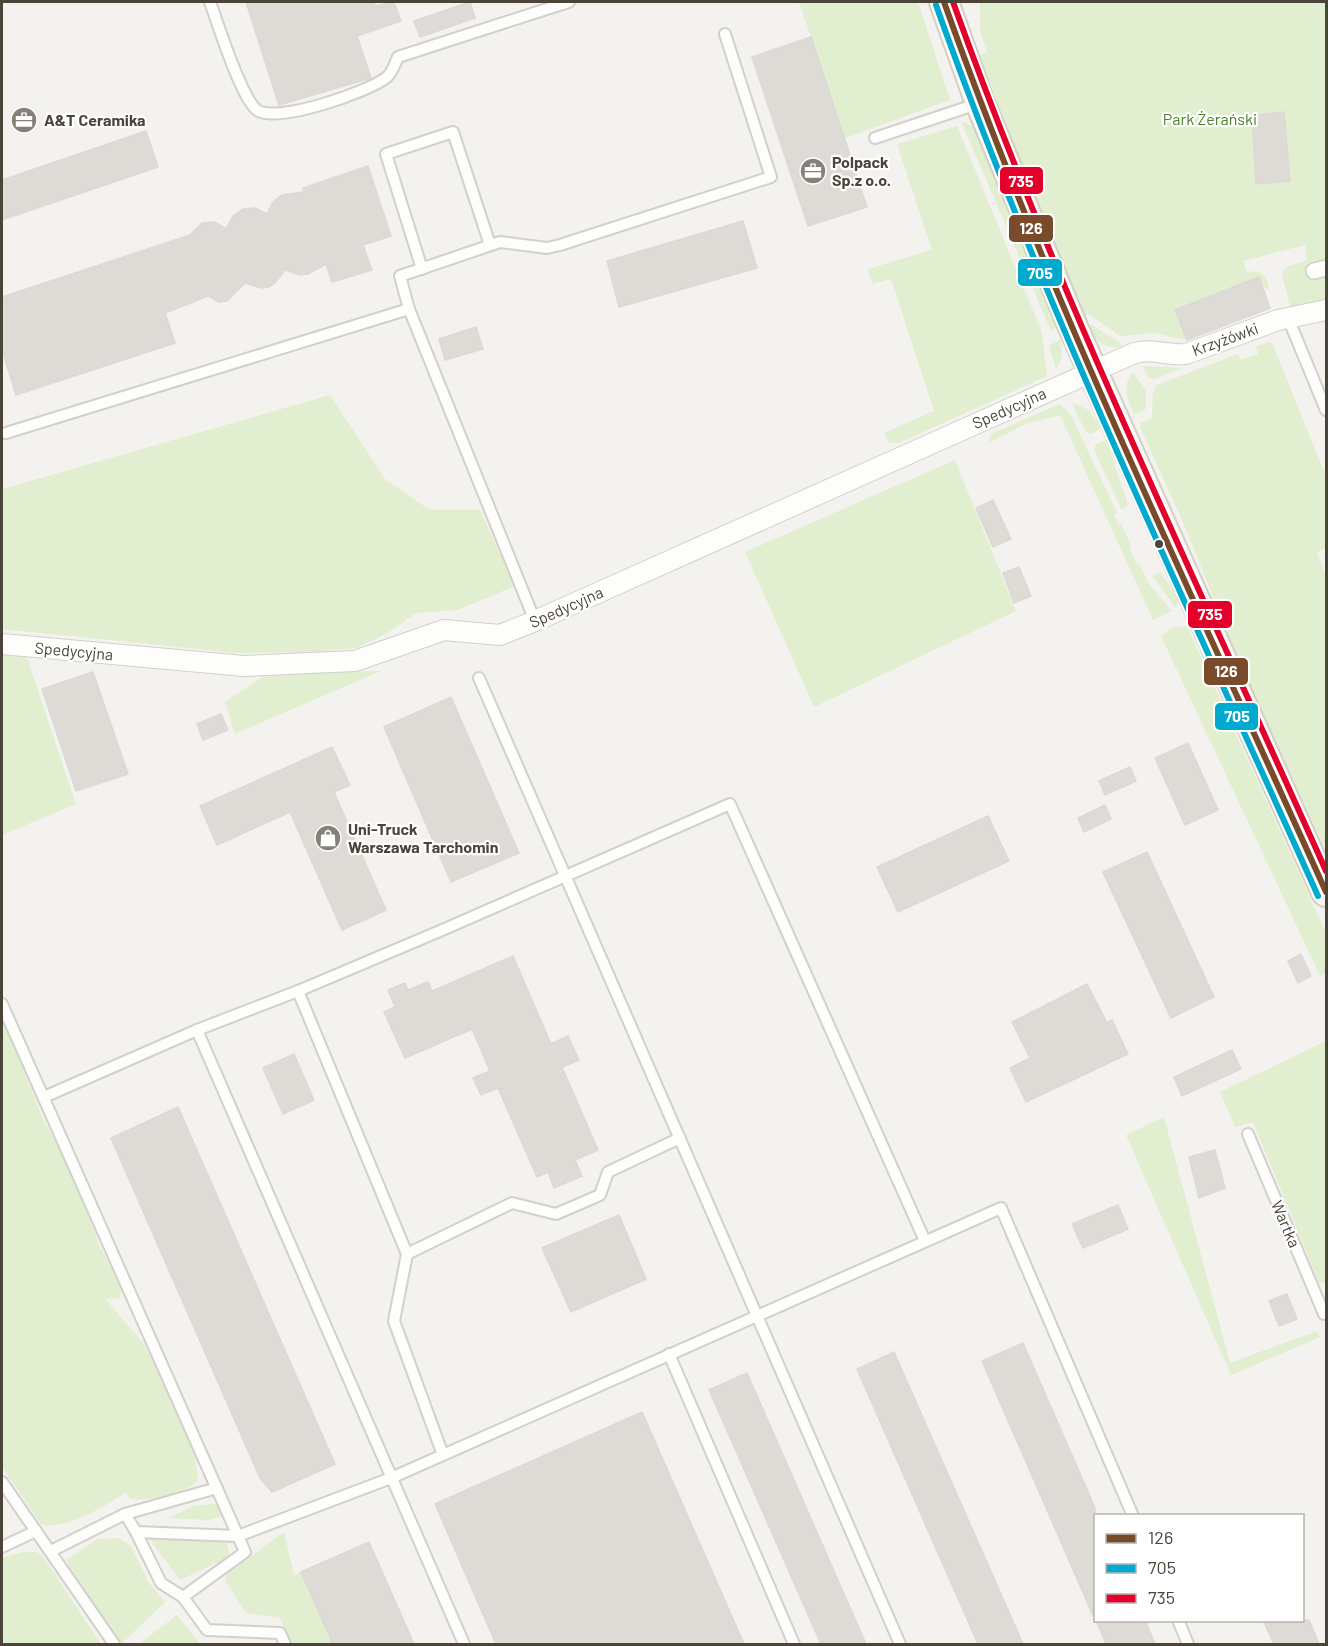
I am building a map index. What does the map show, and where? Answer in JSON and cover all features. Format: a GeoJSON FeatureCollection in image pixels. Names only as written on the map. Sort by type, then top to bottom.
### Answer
{"type":"FeatureCollection","features":[{"type":"Feature","properties":{"kind":"main road"},"geometry":{"type":"LineString","coordinates":[[944,2],[980,103],[1091,370],[1326,892]]}},
{"type":"Feature","properties":{"kind":"street","name":"Krzyżówki"},"geometry":{"type":"LineString","coordinates":[[1091,370],[1142,350],[1157,350],[1175,355],[1198,351],[1288,318],[1326,310]]}},
{"type":"Feature","properties":{"kind":"street","name":"Spedycyjna"},"geometry":{"type":"LineString","coordinates":[[2,644],[244,666],[355,661],[444,630],[500,635],[1091,370]]}},
{"type":"Feature","properties":{"kind":"lane"},"geometry":{"type":"LineString","coordinates":[[210,2],[243,90],[256,110],[272,116],[291,114],[370,87],[389,76],[398,57],[555,4],[569,2]]}},
{"type":"Feature","properties":{"kind":"lane"},"geometry":{"type":"LineString","coordinates":[[535,621],[410,309],[400,276],[500,242],[547,248],[560,245],[771,177],[724,34]]}},
{"type":"Feature","properties":{"kind":"lane"},"geometry":{"type":"LineString","coordinates":[[875,138],[980,103]]}},
{"type":"Feature","properties":{"kind":"lane"},"geometry":{"type":"LineString","coordinates":[[422,269],[386,154],[453,132],[490,245]]}},
{"type":"Feature","properties":{"kind":"lane"},"geometry":{"type":"LineString","coordinates":[[6,433],[410,309]]}},
{"type":"Feature","properties":{"kind":"lane"},"geometry":{"type":"LineString","coordinates":[[1288,318],[1326,410]]}},
{"type":"Feature","properties":{"kind":"lane"},"geometry":{"type":"LineString","coordinates":[[480,678],[900,1644]]}},
{"type":"Feature","properties":{"kind":"lane"},"geometry":{"type":"LineString","coordinates":[[44,1097],[198,1030],[298,991],[730,804],[925,1241]]}},
{"type":"Feature","properties":{"kind":"lane"},"geometry":{"type":"LineString","coordinates":[[298,991],[407,1254],[394,1321],[443,1455]]}},
{"type":"Feature","properties":{"kind":"lane"},"geometry":{"type":"LineString","coordinates":[[2,1004],[245,1552],[183,1598]]}},
{"type":"Feature","properties":{"kind":"lane"},"geometry":{"type":"LineString","coordinates":[[198,1030],[464,1644]]}},
{"type":"Feature","properties":{"kind":"lane","name":"Wartka"},"geometry":{"type":"LineString","coordinates":[[1248,1134],[1324,1314]]}},
{"type":"Feature","properties":{"kind":"lane"},"geometry":{"type":"LineString","coordinates":[[407,1254],[512,1203],[556,1214],[600,1195],[608,1172],[680,1138]]}},
{"type":"Feature","properties":{"kind":"lane"},"geometry":{"type":"LineString","coordinates":[[136,1532],[238,1536],[391,1478],[1001,1208],[1133,1514]]}},
{"type":"Feature","properties":{"kind":"lane"},"geometry":{"type":"LineString","coordinates":[[1314,1290],[1326,1288]]}},
{"type":"Feature","properties":{"kind":"lane"},"geometry":{"type":"LineString","coordinates":[[669,1354],[794,1644]]}},
{"type":"Feature","properties":{"kind":"lane"},"geometry":{"type":"LineString","coordinates":[[2,1482],[114,1644]]}},
{"type":"Feature","properties":{"kind":"lane"},"geometry":{"type":"LineString","coordinates":[[51,1551],[125,1514],[217,1488]]}},
{"type":"Feature","properties":{"kind":"lane"},"geometry":{"type":"LineString","coordinates":[[125,1514],[161,1582],[183,1598],[207,1630],[280,1634],[285,1644]]}},
{"type":"Feature","properties":{"kind":"lane"},"geometry":{"type":"LineString","coordinates":[[2,1547],[36,1531]]}},
{"type":"Feature","properties":{"kind":"lane"},"geometry":{"type":"LineString","coordinates":[[1179,1622],[1188,1644]]}},
{"type":"Feature","properties":{"kind":"green space"},"geometry":{"type":"Polygon","coordinates":[[[799,2],[918,2],[950,100],[845,138],[799,2]]]}},
{"type":"Feature","properties":{"kind":"green space","name":"Park Żerański"},"geometry":{"type":"Polygon","coordinates":[[[980,2],[1326,2],[1326,302],[1296,309],[1290,307],[1282,273],[1286,267],[1307,260],[1305,245],[1243,261],[1247,272],[1256,272],[1265,277],[1269,289],[1266,289],[1258,278],[1175,309],[1187,340],[1154,333],[1120,336],[1088,314],[1082,317],[1019,161],[980,55],[987,52],[980,32],[980,2]]]}},
{"type":"Feature","properties":{"kind":"green space"},"geometry":{"type":"Polygon","coordinates":[[[961,121],[973,127],[1056,328],[1051,331],[961,121]]]}},
{"type":"Feature","properties":{"kind":"green space"},"geometry":{"type":"Polygon","coordinates":[[[957,126],[1042,332],[1047,376],[899,443],[889,443],[884,433],[934,411],[891,279],[872,284],[868,269],[932,250],[897,144],[957,126]]]}},
{"type":"Feature","properties":{"kind":"green space"},"geometry":{"type":"Polygon","coordinates":[[[1092,325],[1120,343],[1122,347],[1106,345],[1097,340],[1086,327],[1092,325]]]}},
{"type":"Feature","properties":{"kind":"green space"},"geometry":{"type":"Polygon","coordinates":[[[1061,339],[1062,357],[1056,370],[1049,346],[1061,339]]]}},
{"type":"Feature","properties":{"kind":"green space"},"geometry":{"type":"Polygon","coordinates":[[[1272,343],[1326,476],[1326,548],[1317,552],[1326,577],[1326,851],[1232,645],[1188,534],[1140,427],[1141,423],[1152,418],[1153,392],[1157,385],[1238,354],[1240,360],[1258,354],[1256,346],[1272,343]]]}},
{"type":"Feature","properties":{"kind":"green space"},"geometry":{"type":"Polygon","coordinates":[[[1143,366],[1182,368],[1155,379],[1148,377],[1143,366]]]}},
{"type":"Feature","properties":{"kind":"green space"},"geometry":{"type":"Polygon","coordinates":[[[1133,372],[1146,391],[1146,409],[1134,414],[1127,398],[1126,388],[1133,372]]]}},
{"type":"Feature","properties":{"kind":"green space"},"geometry":{"type":"Polygon","coordinates":[[[330,395],[385,479],[430,510],[480,510],[515,586],[458,610],[416,613],[386,634],[356,648],[315,652],[236,653],[2,629],[2,489],[330,395]]]}},
{"type":"Feature","properties":{"kind":"green space"},"geometry":{"type":"Polygon","coordinates":[[[1072,403],[1089,410],[1101,428],[1091,434],[1085,431],[1072,403]]]}},
{"type":"Feature","properties":{"kind":"green space"},"geometry":{"type":"Polygon","coordinates":[[[1060,404],[1071,415],[1117,513],[1114,515],[1118,524],[1121,523],[1137,564],[1139,563],[1149,584],[1172,611],[1153,620],[1060,415],[1026,424],[989,443],[990,435],[993,433],[1060,404]]]}},
{"type":"Feature","properties":{"kind":"green space"},"geometry":{"type":"Polygon","coordinates":[[[1106,440],[1128,504],[1122,510],[1094,450],[1096,444],[1106,440]]]}},
{"type":"Feature","properties":{"kind":"green space"},"geometry":{"type":"Polygon","coordinates":[[[955,460],[1016,611],[814,707],[745,552],[955,460]]]}},
{"type":"Feature","properties":{"kind":"green space"},"geometry":{"type":"Polygon","coordinates":[[[1160,572],[1179,598],[1176,608],[1152,576],[1160,572]]]}},
{"type":"Feature","properties":{"kind":"green space"},"geometry":{"type":"Polygon","coordinates":[[[1187,626],[1326,933],[1326,973],[1320,976],[1161,636],[1172,628],[1187,626]]]}},
{"type":"Feature","properties":{"kind":"green space"},"geometry":{"type":"Polygon","coordinates":[[[2,651],[25,652],[76,804],[2,835],[2,651]]]}},
{"type":"Feature","properties":{"kind":"green space"},"geometry":{"type":"Polygon","coordinates":[[[381,671],[235,734],[225,702],[268,673],[381,671]]]}},
{"type":"Feature","properties":{"kind":"green space"},"geometry":{"type":"Polygon","coordinates":[[[2,1018],[44,1121],[71,1171],[99,1244],[122,1290],[119,1298],[105,1299],[144,1344],[194,1444],[198,1481],[191,1486],[175,1493],[147,1499],[130,1499],[126,1492],[85,1516],[62,1524],[41,1524],[2,1467],[2,1018]]]}},
{"type":"Feature","properties":{"kind":"green space"},"geometry":{"type":"Polygon","coordinates":[[[1326,1041],[1326,1282],[1319,1283],[1253,1122],[1235,1127],[1220,1092],[1326,1041]]]}},
{"type":"Feature","properties":{"kind":"green space"},"geometry":{"type":"Polygon","coordinates":[[[1164,1117],[1230,1363],[1317,1331],[1320,1337],[1231,1375],[1126,1135],[1164,1117]]]}},
{"type":"Feature","properties":{"kind":"green space"},"geometry":{"type":"Polygon","coordinates":[[[218,1504],[224,1516],[209,1520],[168,1518],[194,1506],[218,1504]]]}},
{"type":"Feature","properties":{"kind":"green space"},"geometry":{"type":"Polygon","coordinates":[[[284,1532],[294,1575],[301,1572],[333,1644],[291,1644],[280,1618],[246,1613],[225,1580],[227,1574],[284,1532]]]}},
{"type":"Feature","properties":{"kind":"green space"},"geometry":{"type":"Polygon","coordinates":[[[154,1537],[223,1542],[227,1544],[229,1554],[223,1560],[180,1580],[153,1544],[151,1540],[154,1537]]]}},
{"type":"Feature","properties":{"kind":"green space"},"geometry":{"type":"Polygon","coordinates":[[[119,1538],[131,1546],[149,1583],[165,1602],[121,1644],[73,1578],[67,1559],[98,1539],[119,1538]]]}},
{"type":"Feature","properties":{"kind":"green space"},"geometry":{"type":"Polygon","coordinates":[[[23,1552],[36,1552],[42,1555],[101,1644],[2,1644],[2,1558],[23,1552]]]}},
{"type":"Feature","properties":{"kind":"green space"},"geometry":{"type":"Polygon","coordinates":[[[177,1615],[200,1644],[139,1644],[177,1615]]]}},
{"type":"Feature","properties":{"kind":"building"},"geometry":{"type":"Polygon","coordinates":[[[246,2],[374,2],[375,6],[394,2],[401,21],[357,36],[371,78],[279,105],[246,2]]]}},
{"type":"Feature","properties":{"kind":"building"},"geometry":{"type":"Polygon","coordinates":[[[470,2],[475,18],[420,37],[414,21],[470,2]]]}},
{"type":"Feature","properties":{"kind":"building"},"geometry":{"type":"Polygon","coordinates":[[[811,37],[867,207],[808,226],[752,57],[811,37]]]}},
{"type":"Feature","properties":{"kind":"building"},"geometry":{"type":"Polygon","coordinates":[[[1284,112],[1290,181],[1256,184],[1252,115],[1284,112]]]}},
{"type":"Feature","properties":{"kind":"building"},"geometry":{"type":"Polygon","coordinates":[[[146,131],[158,167],[2,220],[2,180],[146,131]]]}},
{"type":"Feature","properties":{"kind":"building"},"geometry":{"type":"Polygon","coordinates":[[[368,166],[391,236],[363,245],[372,270],[332,282],[326,264],[308,274],[300,275],[285,270],[269,287],[261,288],[245,283],[227,301],[219,302],[208,296],[165,313],[175,343],[16,395],[2,350],[2,297],[190,235],[202,223],[215,222],[226,229],[233,216],[243,209],[255,208],[267,214],[273,202],[282,195],[304,192],[303,188],[368,166]]]}},
{"type":"Feature","properties":{"kind":"building"},"geometry":{"type":"Polygon","coordinates":[[[743,221],[757,268],[619,307],[607,261],[743,221]]]}},
{"type":"Feature","properties":{"kind":"building"},"geometry":{"type":"Polygon","coordinates":[[[1259,277],[1270,308],[1187,340],[1175,310],[1259,277]]]}},
{"type":"Feature","properties":{"kind":"building"},"geometry":{"type":"Polygon","coordinates":[[[476,327],[483,349],[445,360],[439,339],[476,327]]]}},
{"type":"Feature","properties":{"kind":"building"},"geometry":{"type":"Polygon","coordinates":[[[993,500],[1011,539],[993,547],[976,508],[993,500]]]}},
{"type":"Feature","properties":{"kind":"building"},"geometry":{"type":"Polygon","coordinates":[[[1019,567],[1031,596],[1014,603],[1003,573],[1019,567]]]}},
{"type":"Feature","properties":{"kind":"building"},"geometry":{"type":"Polygon","coordinates":[[[93,672],[128,774],[76,791],[42,689],[93,672]]]}},
{"type":"Feature","properties":{"kind":"building"},"geometry":{"type":"Polygon","coordinates":[[[451,697],[519,853],[451,882],[384,727],[451,697]]]}},
{"type":"Feature","properties":{"kind":"building"},"geometry":{"type":"Polygon","coordinates":[[[221,714],[228,730],[203,740],[197,724],[221,714]]]}},
{"type":"Feature","properties":{"kind":"building"},"geometry":{"type":"Polygon","coordinates":[[[1188,743],[1218,810],[1185,825],[1155,758],[1188,743]]]}},
{"type":"Feature","properties":{"kind":"building"},"geometry":{"type":"Polygon","coordinates":[[[332,747],[350,785],[334,792],[386,910],[342,930],[290,812],[217,845],[200,806],[332,747]]]}},
{"type":"Feature","properties":{"kind":"building"},"geometry":{"type":"Polygon","coordinates":[[[1130,767],[1136,781],[1105,795],[1099,781],[1130,767]]]}},
{"type":"Feature","properties":{"kind":"building"},"geometry":{"type":"Polygon","coordinates":[[[1105,805],[1111,819],[1084,832],[1078,818],[1105,805]]]}},
{"type":"Feature","properties":{"kind":"building"},"geometry":{"type":"Polygon","coordinates":[[[988,816],[1009,861],[898,912],[877,867],[988,816]]]}},
{"type":"Feature","properties":{"kind":"building"},"geometry":{"type":"Polygon","coordinates":[[[1147,852],[1214,997],[1171,1018],[1103,872],[1147,852]]]}},
{"type":"Feature","properties":{"kind":"building"},"geometry":{"type":"Polygon","coordinates":[[[1301,954],[1311,976],[1298,983],[1288,961],[1301,954]]]}},
{"type":"Feature","properties":{"kind":"building"},"geometry":{"type":"Polygon","coordinates":[[[513,956],[551,1044],[568,1036],[579,1060],[562,1067],[598,1150],[575,1160],[582,1176],[554,1188],[548,1172],[537,1177],[498,1088],[481,1095],[473,1078],[490,1071],[472,1029],[405,1058],[384,1012],[395,1007],[388,990],[405,983],[408,990],[428,982],[432,991],[513,956]]]}},
{"type":"Feature","properties":{"kind":"building"},"geometry":{"type":"Polygon","coordinates":[[[1087,984],[1107,1023],[1112,1020],[1128,1054],[1026,1102],[1010,1068],[1030,1058],[1012,1022],[1087,984]]]}},
{"type":"Feature","properties":{"kind":"building"},"geometry":{"type":"Polygon","coordinates":[[[1232,1050],[1241,1069],[1182,1096],[1174,1077],[1232,1050]]]}},
{"type":"Feature","properties":{"kind":"building"},"geometry":{"type":"Polygon","coordinates":[[[294,1054],[314,1100],[283,1114],[263,1068],[294,1054]]]}},
{"type":"Feature","properties":{"kind":"building"},"geometry":{"type":"Polygon","coordinates":[[[178,1107],[335,1464],[272,1492],[260,1478],[111,1138],[178,1107]]]}},
{"type":"Feature","properties":{"kind":"building"},"geometry":{"type":"Polygon","coordinates":[[[1215,1150],[1225,1188],[1199,1198],[1189,1157],[1215,1150]]]}},
{"type":"Feature","properties":{"kind":"building"},"geometry":{"type":"Polygon","coordinates":[[[1118,1205],[1128,1229],[1083,1248],[1072,1224],[1118,1205]]]}},
{"type":"Feature","properties":{"kind":"building"},"geometry":{"type":"Polygon","coordinates":[[[619,1215],[646,1279],[571,1312],[542,1248],[619,1215]]]}},
{"type":"Feature","properties":{"kind":"building"},"geometry":{"type":"Polygon","coordinates":[[[1287,1294],[1297,1319],[1279,1326],[1269,1301],[1287,1294]]]}},
{"type":"Feature","properties":{"kind":"building"},"geometry":{"type":"Polygon","coordinates":[[[1023,1343],[1095,1508],[1094,1618],[982,1361],[1023,1343]]]}},
{"type":"Feature","properties":{"kind":"building"},"geometry":{"type":"Polygon","coordinates":[[[894,1352],[1023,1644],[978,1644],[857,1369],[894,1352]]]}},
{"type":"Feature","properties":{"kind":"building"},"geometry":{"type":"Polygon","coordinates":[[[747,1373],[866,1644],[821,1644],[709,1390],[747,1373]]]}},
{"type":"Feature","properties":{"kind":"building"},"geometry":{"type":"Polygon","coordinates":[[[642,1412],[744,1644],[496,1644],[435,1504],[642,1412]]]}},
{"type":"Feature","properties":{"kind":"building"},"geometry":{"type":"Polygon","coordinates":[[[369,1542],[414,1644],[333,1644],[301,1572],[369,1542]]]}},
{"type":"Feature","properties":{"kind":"building"},"geometry":{"type":"Polygon","coordinates":[[[1309,1620],[1319,1644],[1274,1644],[1264,1622],[1309,1620]]]}},
{"type":"Feature","properties":{"kind":"building"},"geometry":{"type":"Polygon","coordinates":[[[1097,1622],[1146,1622],[1155,1644],[1106,1644],[1097,1622]]]}},
{"type":"Feature","properties":{"kind":"transit line","name":"126"},"geometry":{"type":"LineString","coordinates":[[944,2],[986,115],[1078,340],[1326,892]]}},
{"type":"Feature","properties":{"kind":"transit line","name":"735"},"geometry":{"type":"LineString","coordinates":[[953,2],[994,113],[1084,331],[1326,871]]}},
{"type":"Feature","properties":{"kind":"transit line","name":"705"},"geometry":{"type":"LineString","coordinates":[[936,5],[978,118],[1070,343],[1318,896]]}},
{"type":"Feature","properties":{"kind":"place","name":"A&T Ceramika"},"geometry":{"type":"Point","coordinates":[24,120]}},
{"type":"Feature","properties":{"kind":"place","name":"Polpack Sp.z o.o."},"geometry":{"type":"Point","coordinates":[813,171]}},
{"type":"Feature","properties":{"kind":"place","name":"Uni-Truck Warszawa Tarchomin"},"geometry":{"type":"Point","coordinates":[328,838]}}]}
